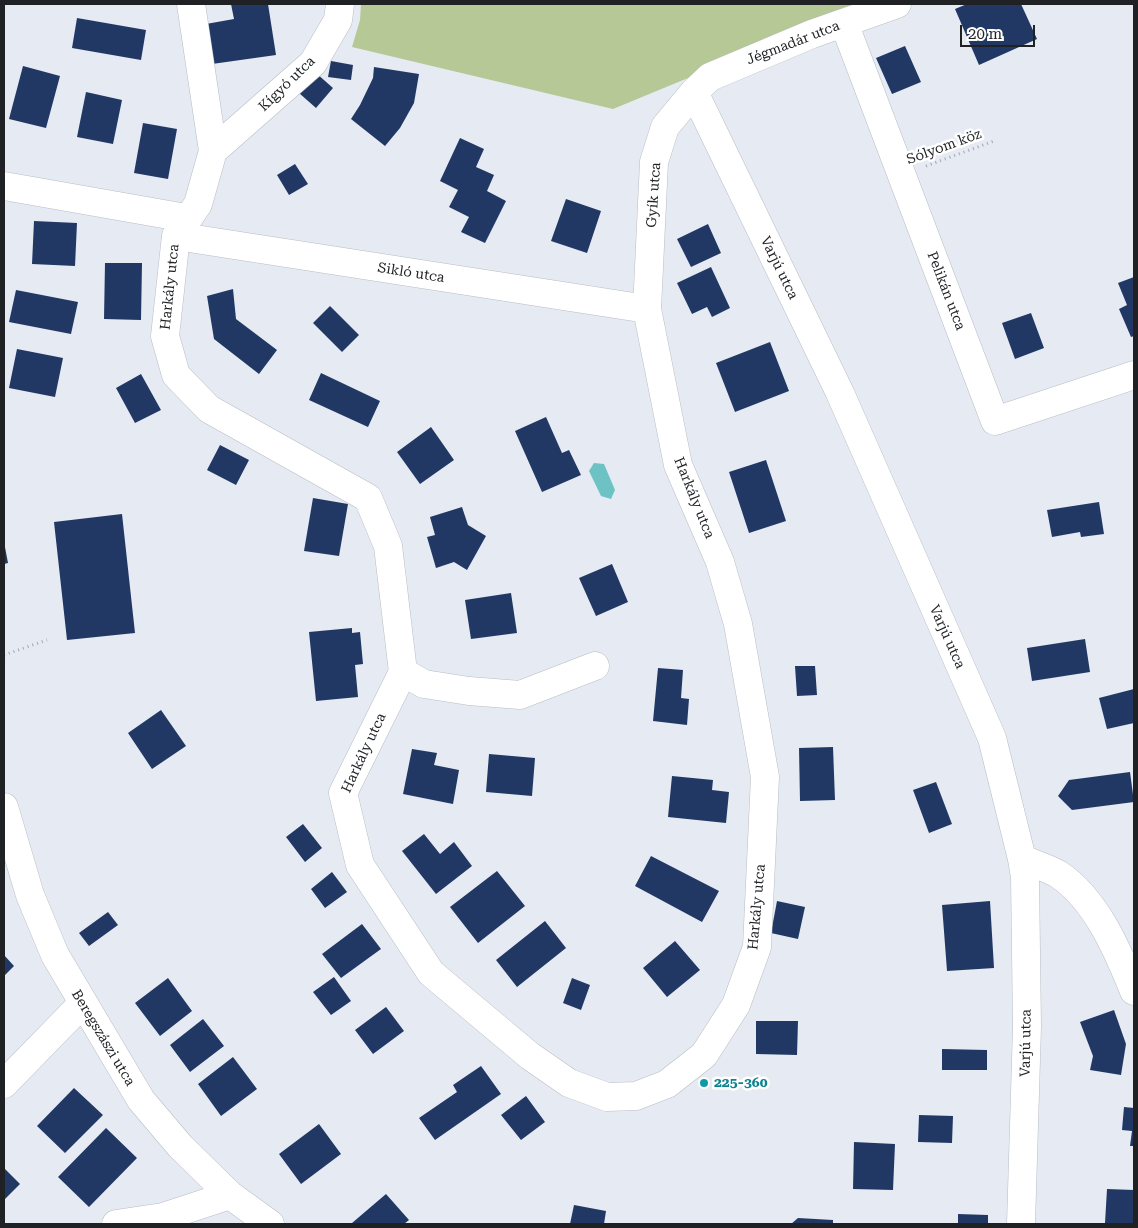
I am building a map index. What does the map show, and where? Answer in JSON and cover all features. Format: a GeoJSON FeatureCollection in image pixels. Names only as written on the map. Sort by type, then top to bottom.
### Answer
{"type":"FeatureCollection","features":[{"type":"Feature","properties":{"kind":"street"},"geometry":{"type":"LineString","coordinates":[[4,186],[181,227],[198,204],[213,151],[191,4]]}},
{"type":"Feature","properties":{"kind":"street","name":"Kígyó utca"},"geometry":{"type":"LineString","coordinates":[[213,151],[313,63],[338,20],[340,4]]}},
{"type":"Feature","properties":{"kind":"street","name":"Jégmadár utca"},"geometry":{"type":"LineString","coordinates":[[694,92],[710,77],[812,34],[897,4]]}},
{"type":"Feature","properties":{"kind":"street","name":"Pelikán utca"},"geometry":{"type":"LineString","coordinates":[[844,23],[995,422],[1134,375]]}},
{"type":"Feature","properties":{"kind":"street","name":"Gyík utca"},"geometry":{"type":"LineString","coordinates":[[647,309],[654,162],[666,127],[694,92]]}},
{"type":"Feature","properties":{"kind":"street","name":"Varjú utca"},"geometry":{"type":"LineString","coordinates":[[694,92],[840,393],[992,738],[1022,859],[1027,1027],[1022,1224]]}},
{"type":"Feature","properties":{"kind":"street","name":"Sikló utca"},"geometry":{"type":"LineString","coordinates":[[181,227],[647,309]]}},
{"type":"Feature","properties":{"kind":"street","name":"Harkály utca"},"geometry":{"type":"LineString","coordinates":[[181,227],[164,336],[176,375],[209,409],[368,498],[388,546],[403,672],[343,793],[360,865],[431,973],[530,1056],[569,1083],[607,1097],[636,1096],[667,1084],[704,1055],[736,1005],[757,947],[765,777],[738,624],[720,562],[678,465],[647,309]]}},
{"type":"Feature","properties":{"kind":"street"},"geometry":{"type":"LineString","coordinates":[[403,672],[424,684],[469,691],[520,695],[595,666]]}},
{"type":"Feature","properties":{"kind":"street","name":"Beregszászi utca"},"geometry":{"type":"LineString","coordinates":[[4,806],[30,896],[55,955],[82,1004],[141,1100],[180,1146],[230,1194],[270,1224]]}},
{"type":"Feature","properties":{"kind":"street"},"geometry":{"type":"LineString","coordinates":[[1022,859],[1058,874],[1079,895],[1106,929],[1134,992]]}},
{"type":"Feature","properties":{"kind":"street"},"geometry":{"type":"LineString","coordinates":[[4,1084],[82,1004]]}},
{"type":"Feature","properties":{"kind":"street"},"geometry":{"type":"LineString","coordinates":[[116,1224],[163,1217],[230,1194]]}},
{"type":"Feature","properties":{"kind":"path","name":"Sólyom köz"},"geometry":{"type":"LineString","coordinates":[[902,175],[994,141]]}},
{"type":"Feature","properties":{"kind":"path"},"geometry":{"type":"LineString","coordinates":[[4,655],[47,640]]}},
{"type":"Feature","properties":{"kind":"green space"},"geometry":{"type":"Polygon","coordinates":[[[361,4],[867,4],[613,109],[352,47],[360,20],[361,4]]]}},
{"type":"Feature","properties":{"kind":"water"},"geometry":{"type":"Polygon","coordinates":[[[594,463],[604,464],[615,490],[611,499],[601,496],[589,471],[594,463]]]}},
{"type":"Feature","properties":{"kind":"building"},"geometry":{"type":"Polygon","coordinates":[[[231,4],[268,4],[276,55],[212,64],[206,24],[234,19],[231,4]]]}},
{"type":"Feature","properties":{"kind":"building"},"geometry":{"type":"Polygon","coordinates":[[[967,4],[1021,4],[1037,39],[979,65],[955,9],[967,4]]]}},
{"type":"Feature","properties":{"kind":"building"},"geometry":{"type":"Polygon","coordinates":[[[77,18],[146,30],[141,60],[72,48],[77,18]]]}},
{"type":"Feature","properties":{"kind":"building"},"geometry":{"type":"Polygon","coordinates":[[[905,46],[921,82],[892,94],[876,58],[905,46]]]}},
{"type":"Feature","properties":{"kind":"building"},"geometry":{"type":"Polygon","coordinates":[[[331,61],[353,65],[351,80],[328,77],[331,61]]]}},
{"type":"Feature","properties":{"kind":"building"},"geometry":{"type":"Polygon","coordinates":[[[23,66],[60,76],[46,128],[9,119],[23,66]]]}},
{"type":"Feature","properties":{"kind":"building"},"geometry":{"type":"Polygon","coordinates":[[[374,67],[419,74],[414,103],[400,128],[385,146],[351,119],[373,78],[374,67]]]}},
{"type":"Feature","properties":{"kind":"building"},"geometry":{"type":"Polygon","coordinates":[[[316,73],[333,88],[316,108],[299,93],[316,73]]]}},
{"type":"Feature","properties":{"kind":"building"},"geometry":{"type":"Polygon","coordinates":[[[86,92],[122,100],[113,144],[77,137],[86,92]]]}},
{"type":"Feature","properties":{"kind":"building"},"geometry":{"type":"Polygon","coordinates":[[[143,123],[177,129],[168,179],[134,173],[143,123]]]}},
{"type":"Feature","properties":{"kind":"building"},"geometry":{"type":"Polygon","coordinates":[[[460,138],[484,149],[476,167],[494,175],[487,191],[506,201],[485,243],[461,232],[469,217],[449,207],[458,190],[440,181],[460,138]]]}},
{"type":"Feature","properties":{"kind":"building"},"geometry":{"type":"Polygon","coordinates":[[[295,164],[308,184],[289,195],[277,175],[295,164]]]}},
{"type":"Feature","properties":{"kind":"building"},"geometry":{"type":"Polygon","coordinates":[[[566,199],[601,211],[587,253],[551,241],[566,199]]]}},
{"type":"Feature","properties":{"kind":"building"},"geometry":{"type":"Polygon","coordinates":[[[34,221],[77,223],[75,266],[32,264],[34,221]]]}},
{"type":"Feature","properties":{"kind":"building"},"geometry":{"type":"Polygon","coordinates":[[[708,224],[721,253],[691,267],[677,239],[708,224]]]}},
{"type":"Feature","properties":{"kind":"building"},"geometry":{"type":"Polygon","coordinates":[[[105,263],[142,263],[141,320],[104,319],[105,263]]]}},
{"type":"Feature","properties":{"kind":"building"},"geometry":{"type":"Polygon","coordinates":[[[711,267],[730,308],[712,317],[707,307],[692,314],[677,283],[711,267]]]}},
{"type":"Feature","properties":{"kind":"building"},"geometry":{"type":"Polygon","coordinates":[[[1134,277],[1134,336],[1131,337],[1119,309],[1127,305],[1118,283],[1134,277]]]}},
{"type":"Feature","properties":{"kind":"building"},"geometry":{"type":"Polygon","coordinates":[[[233,289],[236,319],[277,350],[259,374],[214,339],[207,296],[233,289]]]}},
{"type":"Feature","properties":{"kind":"building"},"geometry":{"type":"Polygon","coordinates":[[[16,290],[78,302],[71,334],[9,322],[16,290]]]}},
{"type":"Feature","properties":{"kind":"building"},"geometry":{"type":"Polygon","coordinates":[[[330,306],[359,335],[342,352],[313,323],[330,306]]]}},
{"type":"Feature","properties":{"kind":"building"},"geometry":{"type":"Polygon","coordinates":[[[1031,313],[1044,348],[1015,359],[1002,323],[1031,313]]]}},
{"type":"Feature","properties":{"kind":"building"},"geometry":{"type":"Polygon","coordinates":[[[770,342],[789,391],[735,412],[716,363],[770,342]]]}},
{"type":"Feature","properties":{"kind":"building"},"geometry":{"type":"Polygon","coordinates":[[[17,349],[63,358],[55,397],[9,388],[17,349]]]}},
{"type":"Feature","properties":{"kind":"building"},"geometry":{"type":"Polygon","coordinates":[[[321,373],[380,401],[368,427],[309,400],[321,373]]]}},
{"type":"Feature","properties":{"kind":"building"},"geometry":{"type":"Polygon","coordinates":[[[141,374],[161,410],[135,423],[116,388],[141,374]]]}},
{"type":"Feature","properties":{"kind":"building"},"geometry":{"type":"Polygon","coordinates":[[[546,417],[562,453],[569,450],[581,475],[542,492],[515,431],[546,417]]]}},
{"type":"Feature","properties":{"kind":"building"},"geometry":{"type":"Polygon","coordinates":[[[431,427],[454,460],[420,484],[397,452],[431,427]]]}},
{"type":"Feature","properties":{"kind":"building"},"geometry":{"type":"Polygon","coordinates":[[[220,445],[249,460],[236,485],[207,470],[220,445]]]}},
{"type":"Feature","properties":{"kind":"building"},"geometry":{"type":"Polygon","coordinates":[[[766,460],[786,521],[749,533],[729,472],[766,460]]]}},
{"type":"Feature","properties":{"kind":"building"},"geometry":{"type":"Polygon","coordinates":[[[313,498],[348,504],[339,556],[304,551],[313,498]]]}},
{"type":"Feature","properties":{"kind":"building"},"geometry":{"type":"Polygon","coordinates":[[[1099,502],[1104,534],[1081,537],[1080,532],[1052,537],[1047,510],[1099,502]]]}},
{"type":"Feature","properties":{"kind":"building"},"geometry":{"type":"Polygon","coordinates":[[[462,507],[468,525],[486,536],[467,570],[454,562],[436,568],[427,537],[435,535],[430,517],[462,507]]]}},
{"type":"Feature","properties":{"kind":"building"},"geometry":{"type":"Polygon","coordinates":[[[122,514],[135,633],[67,640],[54,522],[122,514]]]}},
{"type":"Feature","properties":{"kind":"building"},"geometry":{"type":"Polygon","coordinates":[[[4,542],[8,563],[4,564],[4,542]]]}},
{"type":"Feature","properties":{"kind":"building"},"geometry":{"type":"Polygon","coordinates":[[[612,564],[628,602],[596,616],[579,578],[612,564]]]}},
{"type":"Feature","properties":{"kind":"building"},"geometry":{"type":"Polygon","coordinates":[[[511,593],[517,633],[471,639],[465,600],[511,593]]]}},
{"type":"Feature","properties":{"kind":"building"},"geometry":{"type":"Polygon","coordinates":[[[352,628],[352,633],[360,632],[363,664],[355,665],[358,697],[316,701],[309,632],[352,628]]]}},
{"type":"Feature","properties":{"kind":"building"},"geometry":{"type":"Polygon","coordinates":[[[1085,639],[1090,672],[1032,681],[1027,648],[1085,639]]]}},
{"type":"Feature","properties":{"kind":"building"},"geometry":{"type":"Polygon","coordinates":[[[795,666],[815,666],[817,695],[797,696],[795,666]]]}},
{"type":"Feature","properties":{"kind":"building"},"geometry":{"type":"Polygon","coordinates":[[[658,668],[683,670],[681,698],[689,699],[687,725],[653,721],[658,668]]]}},
{"type":"Feature","properties":{"kind":"building"},"geometry":{"type":"Polygon","coordinates":[[[1134,689],[1134,723],[1107,729],[1099,698],[1134,689]]]}},
{"type":"Feature","properties":{"kind":"building"},"geometry":{"type":"Polygon","coordinates":[[[161,710],[186,746],[152,769],[128,733],[161,710]]]}},
{"type":"Feature","properties":{"kind":"building"},"geometry":{"type":"Polygon","coordinates":[[[833,747],[835,800],[800,801],[799,748],[833,747]]]}},
{"type":"Feature","properties":{"kind":"building"},"geometry":{"type":"Polygon","coordinates":[[[412,749],[437,753],[434,765],[459,770],[453,804],[403,794],[412,749]]]}},
{"type":"Feature","properties":{"kind":"building"},"geometry":{"type":"Polygon","coordinates":[[[489,754],[535,758],[532,796],[486,792],[489,754]]]}},
{"type":"Feature","properties":{"kind":"building"},"geometry":{"type":"Polygon","coordinates":[[[1130,772],[1134,802],[1072,810],[1058,796],[1069,780],[1130,772]]]}},
{"type":"Feature","properties":{"kind":"building"},"geometry":{"type":"Polygon","coordinates":[[[672,776],[713,780],[712,790],[729,792],[726,823],[668,817],[672,776]]]}},
{"type":"Feature","properties":{"kind":"building"},"geometry":{"type":"Polygon","coordinates":[[[936,782],[952,824],[929,833],[913,790],[936,782]]]}},
{"type":"Feature","properties":{"kind":"building"},"geometry":{"type":"Polygon","coordinates":[[[303,824],[322,848],[305,862],[286,837],[303,824]]]}},
{"type":"Feature","properties":{"kind":"building"},"geometry":{"type":"Polygon","coordinates":[[[424,834],[440,854],[454,842],[472,866],[436,894],[402,851],[424,834]]]}},
{"type":"Feature","properties":{"kind":"building"},"geometry":{"type":"Polygon","coordinates":[[[651,856],[719,891],[702,922],[635,886],[651,856]]]}},
{"type":"Feature","properties":{"kind":"building"},"geometry":{"type":"Polygon","coordinates":[[[497,871],[525,906],[478,943],[450,907],[497,871]]]}},
{"type":"Feature","properties":{"kind":"building"},"geometry":{"type":"Polygon","coordinates":[[[332,872],[347,892],[325,908],[311,889],[332,872]]]}},
{"type":"Feature","properties":{"kind":"building"},"geometry":{"type":"Polygon","coordinates":[[[777,901],[805,907],[798,939],[771,933],[777,901]]]}},
{"type":"Feature","properties":{"kind":"building"},"geometry":{"type":"Polygon","coordinates":[[[990,901],[994,968],[947,971],[942,905],[990,901]]]}},
{"type":"Feature","properties":{"kind":"building"},"geometry":{"type":"Polygon","coordinates":[[[108,912],[118,925],[89,946],[79,933],[108,912]]]}},
{"type":"Feature","properties":{"kind":"building"},"geometry":{"type":"Polygon","coordinates":[[[545,921],[566,948],[517,987],[496,960],[545,921]]]}},
{"type":"Feature","properties":{"kind":"building"},"geometry":{"type":"Polygon","coordinates":[[[362,924],[381,949],[341,978],[322,954],[362,924]]]}},
{"type":"Feature","properties":{"kind":"building"},"geometry":{"type":"Polygon","coordinates":[[[675,941],[700,970],[667,997],[643,968],[675,941]]]}},
{"type":"Feature","properties":{"kind":"building"},"geometry":{"type":"Polygon","coordinates":[[[4,955],[14,966],[4,976],[4,955]]]}},
{"type":"Feature","properties":{"kind":"building"},"geometry":{"type":"Polygon","coordinates":[[[334,977],[351,1001],[331,1015],[313,992],[334,977]]]}},
{"type":"Feature","properties":{"kind":"building"},"geometry":{"type":"Polygon","coordinates":[[[168,978],[192,1011],[160,1036],[135,1003],[168,978]]]}},
{"type":"Feature","properties":{"kind":"building"},"geometry":{"type":"Polygon","coordinates":[[[572,978],[590,985],[581,1010],[563,1003],[572,978]]]}},
{"type":"Feature","properties":{"kind":"building"},"geometry":{"type":"Polygon","coordinates":[[[386,1007],[404,1031],[373,1054],[355,1030],[386,1007]]]}},
{"type":"Feature","properties":{"kind":"building"},"geometry":{"type":"Polygon","coordinates":[[[1114,1010],[1126,1044],[1121,1075],[1090,1070],[1093,1056],[1080,1022],[1114,1010]]]}},
{"type":"Feature","properties":{"kind":"building"},"geometry":{"type":"Polygon","coordinates":[[[203,1019],[224,1046],[190,1072],[170,1045],[203,1019]]]}},
{"type":"Feature","properties":{"kind":"building"},"geometry":{"type":"Polygon","coordinates":[[[756,1021],[798,1021],[797,1055],[756,1054],[756,1021]]]}},
{"type":"Feature","properties":{"kind":"building"},"geometry":{"type":"Polygon","coordinates":[[[942,1049],[987,1050],[987,1070],[942,1070],[942,1049]]]}},
{"type":"Feature","properties":{"kind":"building"},"geometry":{"type":"Polygon","coordinates":[[[233,1057],[257,1089],[221,1116],[198,1084],[233,1057]]]}},
{"type":"Feature","properties":{"kind":"building"},"geometry":{"type":"Polygon","coordinates":[[[481,1066],[501,1094],[435,1140],[419,1118],[457,1092],[453,1085],[481,1066]]]}},
{"type":"Feature","properties":{"kind":"building"},"geometry":{"type":"Polygon","coordinates":[[[74,1088],[103,1115],[65,1153],[37,1126],[74,1088]]]}},
{"type":"Feature","properties":{"kind":"building"},"geometry":{"type":"Polygon","coordinates":[[[526,1096],[545,1122],[521,1140],[501,1115],[526,1096]]]}},
{"type":"Feature","properties":{"kind":"building"},"geometry":{"type":"Polygon","coordinates":[[[1124,1107],[1134,1108],[1134,1146],[1130,1146],[1132,1131],[1122,1130],[1124,1107]]]}},
{"type":"Feature","properties":{"kind":"building"},"geometry":{"type":"Polygon","coordinates":[[[919,1115],[953,1116],[952,1143],[918,1142],[919,1115]]]}},
{"type":"Feature","properties":{"kind":"building"},"geometry":{"type":"Polygon","coordinates":[[[319,1124],[341,1154],[301,1184],[279,1154],[319,1124]]]}},
{"type":"Feature","properties":{"kind":"building"},"geometry":{"type":"Polygon","coordinates":[[[106,1128],[137,1158],[89,1207],[58,1177],[106,1128]]]}},
{"type":"Feature","properties":{"kind":"building"},"geometry":{"type":"Polygon","coordinates":[[[854,1142],[895,1144],[893,1190],[853,1189],[854,1142]]]}},
{"type":"Feature","properties":{"kind":"building"},"geometry":{"type":"Polygon","coordinates":[[[4,1168],[20,1184],[4,1200],[4,1168]]]}},
{"type":"Feature","properties":{"kind":"building"},"geometry":{"type":"Polygon","coordinates":[[[1107,1189],[1134,1190],[1134,1224],[1105,1223],[1107,1189]]]}},
{"type":"Feature","properties":{"kind":"building"},"geometry":{"type":"Polygon","coordinates":[[[386,1194],[409,1220],[404,1224],[352,1223],[386,1194]]]}},
{"type":"Feature","properties":{"kind":"building"},"geometry":{"type":"Polygon","coordinates":[[[574,1205],[606,1211],[604,1224],[570,1224],[574,1205]]]}},
{"type":"Feature","properties":{"kind":"building"},"geometry":{"type":"Polygon","coordinates":[[[958,1214],[988,1215],[988,1224],[958,1224],[958,1214]]]}},
{"type":"Feature","properties":{"kind":"building"},"geometry":{"type":"Polygon","coordinates":[[[798,1218],[833,1220],[833,1224],[791,1224],[798,1218]]]}},
{"type":"Feature","properties":{"kind":"place","name":"225-360"},"geometry":{"type":"Point","coordinates":[704,1083]}}]}
